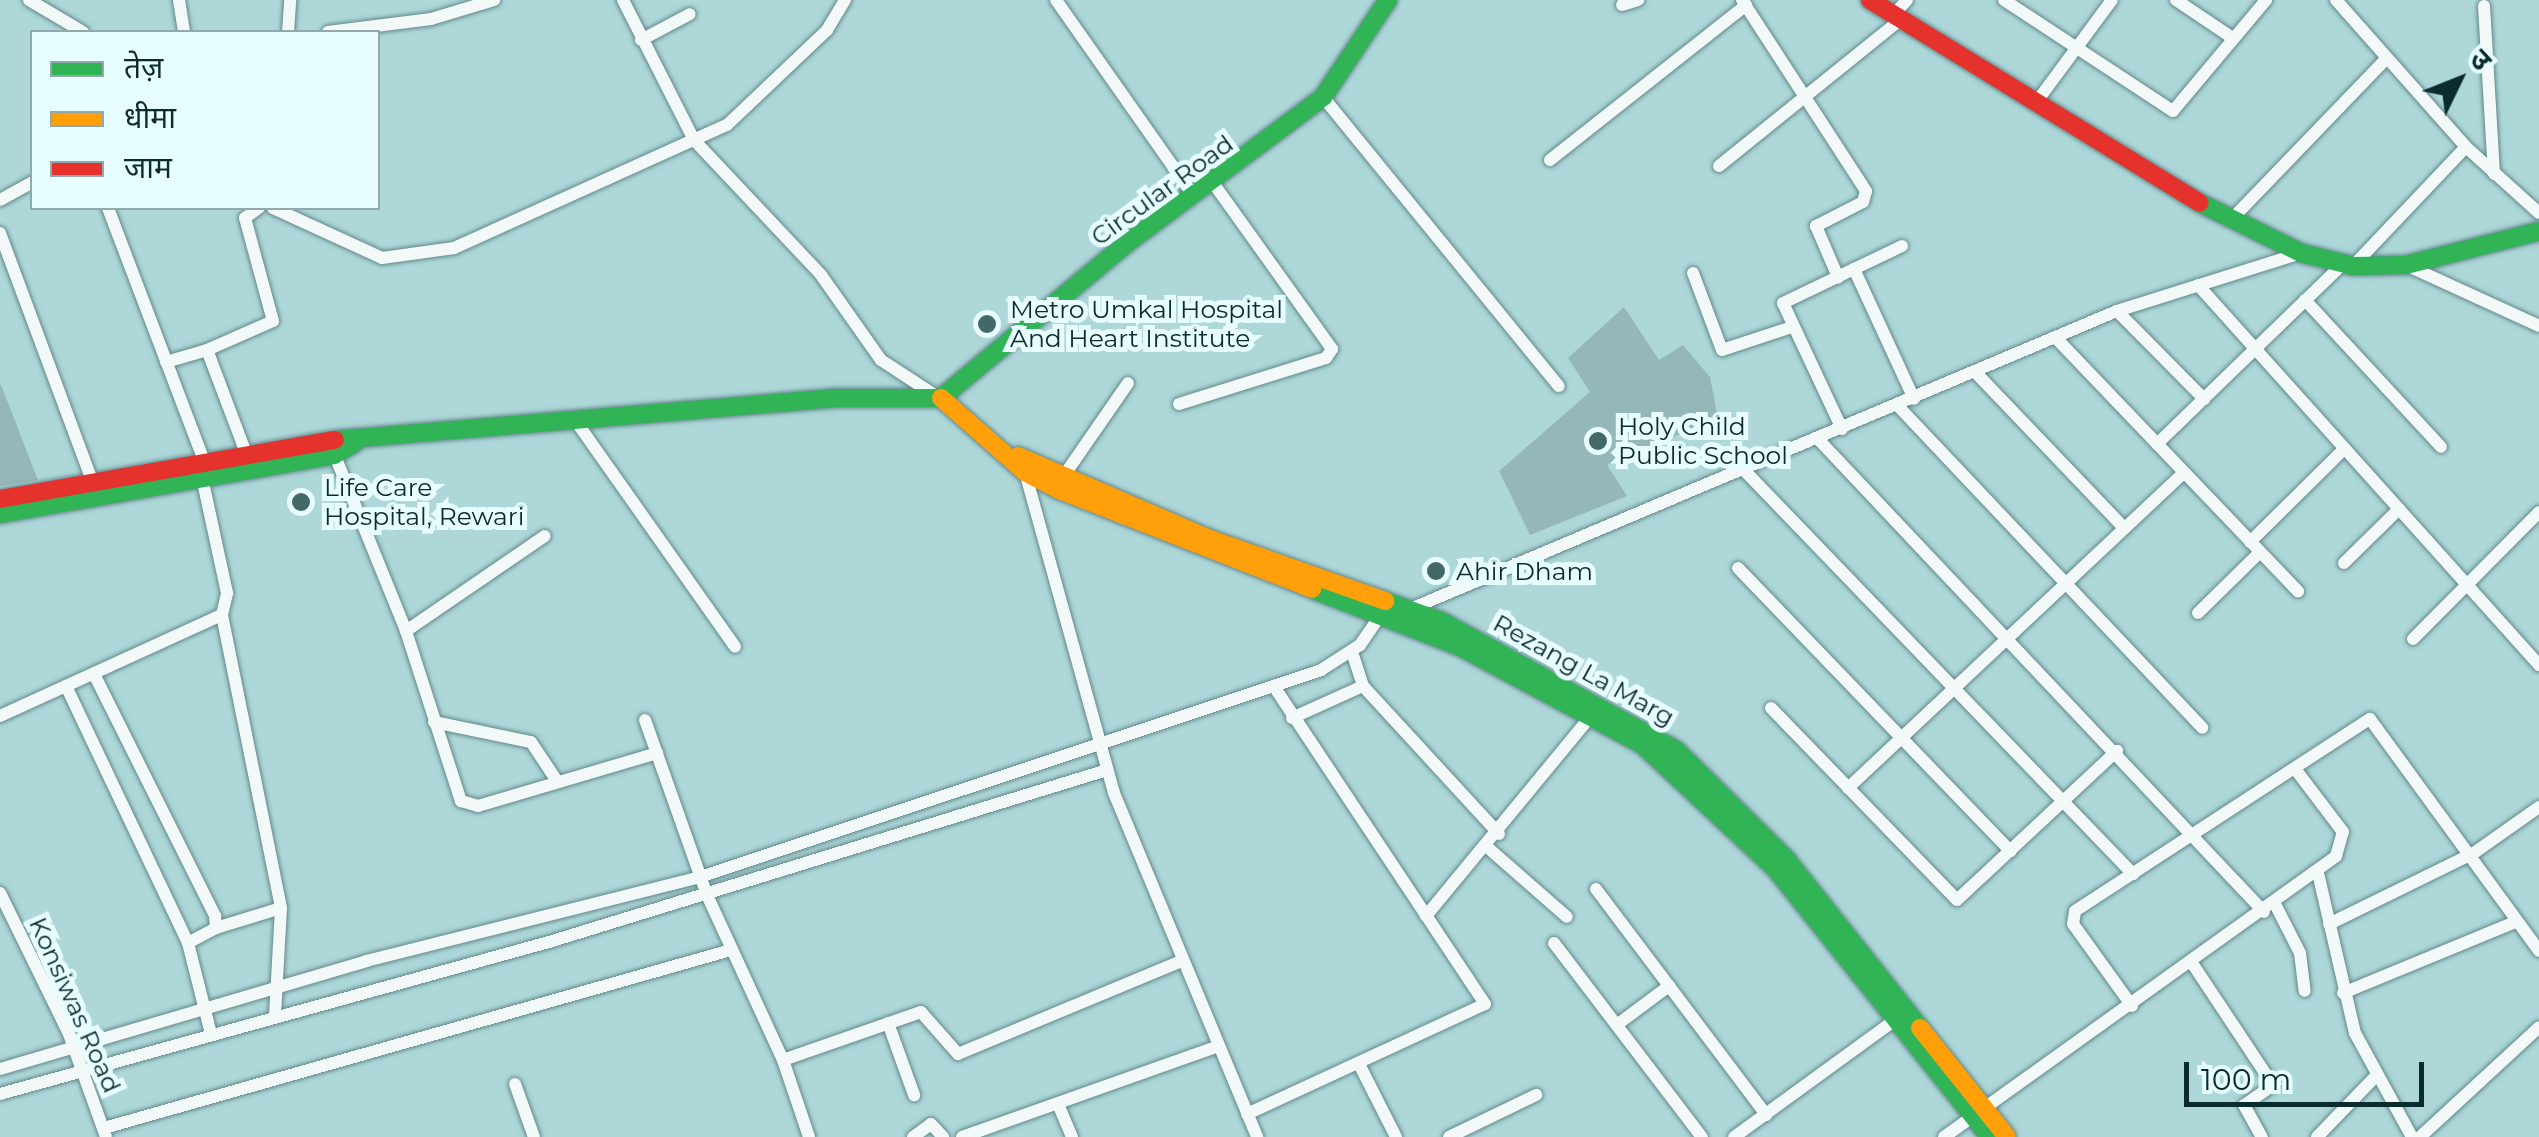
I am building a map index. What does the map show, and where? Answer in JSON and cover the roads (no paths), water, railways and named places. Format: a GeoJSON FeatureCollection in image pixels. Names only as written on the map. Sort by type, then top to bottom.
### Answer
{"type":"FeatureCollection","features":[{"type":"Feature","properties":{"kind":"main road","name":"Circular Road"},"geometry":{"type":"LineString","coordinates":[[941,398],[1323,97],[1388,0]]}},
{"type":"Feature","properties":{"kind":"main road"},"geometry":{"type":"LineString","coordinates":[[1870,0],[2230,221],[2301,253],[2348,266],[2406,265],[2539,231]]}},
{"type":"Feature","properties":{"kind":"main road"},"geometry":{"type":"LineString","coordinates":[[0,499],[355,442],[573,417],[941,398]]}},
{"type":"Feature","properties":{"kind":"main road","name":"Rezang La Marg"},"geometry":{"type":"LineString","coordinates":[[941,398],[1025,472],[1124,521],[1384,609],[1597,709]]}},
{"type":"Feature","properties":{"kind":"main road","name":"Rezang La Marg"},"geometry":{"type":"LineString","coordinates":[[995,445],[1270,569]]}},
{"type":"Feature","properties":{"kind":"main road"},"geometry":{"type":"LineString","coordinates":[[0,514],[203,469],[246,453],[331,448]]}},
{"type":"Feature","properties":{"kind":"main road","name":"Rezang La Marg"},"geometry":{"type":"LineString","coordinates":[[1384,609],[1408,610],[1677,751],[1740,809],[1979,1112],[2007,1137]]}},
{"type":"Feature","properties":{"kind":"main road","name":"Rezang La Marg"},"geometry":{"type":"LineString","coordinates":[[1979,1112],[1990,1137]]}},
{"type":"Feature","properties":{"kind":"street"},"geometry":{"type":"LineString","coordinates":[[29,0],[80,30]]}},
{"type":"Feature","properties":{"kind":"street"},"geometry":{"type":"LineString","coordinates":[[179,0],[184,30]]}},
{"type":"Feature","properties":{"kind":"street"},"geometry":{"type":"LineString","coordinates":[[288,30],[290,0]]}},
{"type":"Feature","properties":{"kind":"street"},"geometry":{"type":"LineString","coordinates":[[344,30],[431,19],[494,0]]}},
{"type":"Feature","properties":{"kind":"street"},"geometry":{"type":"LineString","coordinates":[[623,0],[694,140],[821,276],[880,360],[941,398]]}},
{"type":"Feature","properties":{"kind":"street"},"geometry":{"type":"LineString","coordinates":[[276,210],[357,251],[422,257],[524,221],[694,140],[762,95],[845,0]]}},
{"type":"Feature","properties":{"kind":"street"},"geometry":{"type":"LineString","coordinates":[[1056,0],[1194,196]]}},
{"type":"Feature","properties":{"kind":"street"},"geometry":{"type":"LineString","coordinates":[[1622,5],[1638,0]]}},
{"type":"Feature","properties":{"kind":"street"},"geometry":{"type":"LineString","coordinates":[[1719,166],[1811,98],[1897,16],[1907,0]]}},
{"type":"Feature","properties":{"kind":"street"},"geometry":{"type":"LineString","coordinates":[[2004,0],[2173,110],[2266,0]]}},
{"type":"Feature","properties":{"kind":"street"},"geometry":{"type":"LineString","coordinates":[[2035,104],[2112,0]]}},
{"type":"Feature","properties":{"kind":"street"},"geometry":{"type":"LineString","coordinates":[[2176,0],[2231,37]]}},
{"type":"Feature","properties":{"kind":"street"},"geometry":{"type":"LineString","coordinates":[[2336,0],[2385,60],[2466,147],[2539,214]]}},
{"type":"Feature","properties":{"kind":"street"},"geometry":{"type":"LineString","coordinates":[[1550,160],[1744,3],[1811,98],[1866,191],[1862,202],[1816,226],[1838,276]]}},
{"type":"Feature","properties":{"kind":"street"},"geometry":{"type":"LineString","coordinates":[[2484,6],[2494,174]]}},
{"type":"Feature","properties":{"kind":"street"},"geometry":{"type":"LineString","coordinates":[[641,40],[690,14]]}},
{"type":"Feature","properties":{"kind":"street"},"geometry":{"type":"LineString","coordinates":[[2230,221],[2385,60]]}},
{"type":"Feature","properties":{"kind":"street"},"geometry":{"type":"LineString","coordinates":[[1323,97],[1559,386]]}},
{"type":"Feature","properties":{"kind":"street"},"geometry":{"type":"LineString","coordinates":[[2157,444],[2306,300],[2348,266],[2466,147]]}},
{"type":"Feature","properties":{"kind":"street"},"geometry":{"type":"LineString","coordinates":[[0,200],[30,183]]}},
{"type":"Feature","properties":{"kind":"street"},"geometry":{"type":"LineString","coordinates":[[1179,404],[1326,358],[1332,349],[1213,183]]}},
{"type":"Feature","properties":{"kind":"street"},"geometry":{"type":"LineString","coordinates":[[109,210],[203,469],[227,594],[222,615],[281,908],[276,1016]]}},
{"type":"Feature","properties":{"kind":"street"},"geometry":{"type":"LineString","coordinates":[[166,362],[207,350],[273,321],[245,218],[256,210]]}},
{"type":"Feature","properties":{"kind":"street"},"geometry":{"type":"LineString","coordinates":[[0,233],[94,486]]}},
{"type":"Feature","properties":{"kind":"street"},"geometry":{"type":"LineString","coordinates":[[1842,429],[1784,303],[1902,246]]}},
{"type":"Feature","properties":{"kind":"street"},"geometry":{"type":"LineString","coordinates":[[1408,610],[1976,374],[2117,311],[2301,253]]}},
{"type":"Feature","properties":{"kind":"street"},"geometry":{"type":"LineString","coordinates":[[2406,265],[2539,326]]}},
{"type":"Feature","properties":{"kind":"street"},"geometry":{"type":"LineString","coordinates":[[1854,269],[1914,399]]}},
{"type":"Feature","properties":{"kind":"street"},"geometry":{"type":"LineString","coordinates":[[1693,273],[1722,350],[1792,327]]}},
{"type":"Feature","properties":{"kind":"street"},"geometry":{"type":"LineString","coordinates":[[2198,286],[2539,665]]}},
{"type":"Feature","properties":{"kind":"street"},"geometry":{"type":"LineString","coordinates":[[2306,300],[2440,447]]}},
{"type":"Feature","properties":{"kind":"street"},"geometry":{"type":"LineString","coordinates":[[2117,311],[2204,399]]}},
{"type":"Feature","properties":{"kind":"street"},"geometry":{"type":"LineString","coordinates":[[2055,337],[2298,591]]}},
{"type":"Feature","properties":{"kind":"street"},"geometry":{"type":"LineString","coordinates":[[207,350],[246,453]]}},
{"type":"Feature","properties":{"kind":"street"},"geometry":{"type":"LineString","coordinates":[[1976,374],[2124,528]]}},
{"type":"Feature","properties":{"kind":"street"},"geometry":{"type":"LineString","coordinates":[[1064,477],[1128,384]]}},
{"type":"Feature","properties":{"kind":"street"},"geometry":{"type":"LineString","coordinates":[[1898,406],[2202,728]]}},
{"type":"Feature","properties":{"kind":"street"},"geometry":{"type":"LineString","coordinates":[[573,417],[735,648]]}},
{"type":"Feature","properties":{"kind":"street"},"geometry":{"type":"LineString","coordinates":[[1818,439],[2006,639],[2269,908],[2300,953],[2306,991]]}},
{"type":"Feature","properties":{"kind":"street"},"geometry":{"type":"LineString","coordinates":[[331,448],[406,631],[434,722],[466,805],[657,754]]}},
{"type":"Feature","properties":{"kind":"street"},"geometry":{"type":"LineString","coordinates":[[2198,613],[2344,449]]}},
{"type":"Feature","properties":{"kind":"street"},"geometry":{"type":"LineString","coordinates":[[1742,468],[2133,874]]}},
{"type":"Feature","properties":{"kind":"street"},"geometry":{"type":"LineString","coordinates":[[1025,472],[1107,770],[1180,962],[1257,1137]]}},
{"type":"Feature","properties":{"kind":"street"},"geometry":{"type":"LineString","coordinates":[[1848,788],[2184,472]]}},
{"type":"Feature","properties":{"kind":"street"},"geometry":{"type":"LineString","coordinates":[[2344,563],[2398,509]]}},
{"type":"Feature","properties":{"kind":"street"},"geometry":{"type":"LineString","coordinates":[[2413,638],[2538,514]]}},
{"type":"Feature","properties":{"kind":"street"},"geometry":{"type":"LineString","coordinates":[[406,631],[545,536]]}},
{"type":"Feature","properties":{"kind":"street"},"geometry":{"type":"LineString","coordinates":[[1738,568],[2010,851]]}},
{"type":"Feature","properties":{"kind":"street"},"geometry":{"type":"LineString","coordinates":[[0,1069],[276,987],[700,877],[1274,686],[1352,652],[1384,609]]}},
{"type":"Feature","properties":{"kind":"street"},"geometry":{"type":"LineString","coordinates":[[0,716],[222,615]]}},
{"type":"Feature","properties":{"kind":"street"},"geometry":{"type":"LineString","coordinates":[[1352,652],[1363,686],[1499,834]]}},
{"type":"Feature","properties":{"kind":"street"},"geometry":{"type":"LineString","coordinates":[[94,674],[216,928]]}},
{"type":"Feature","properties":{"kind":"street"},"geometry":{"type":"LineString","coordinates":[[66,686],[188,943],[210,1034]]}},
{"type":"Feature","properties":{"kind":"street"},"geometry":{"type":"LineString","coordinates":[[1247,1114],[1484,1008],[1274,686]]}},
{"type":"Feature","properties":{"kind":"street"},"geometry":{"type":"LineString","coordinates":[[1292,718],[1363,686]]}},
{"type":"Feature","properties":{"kind":"street"},"geometry":{"type":"LineString","coordinates":[[1771,708],[1956,900],[2117,751]]}},
{"type":"Feature","properties":{"kind":"street"},"geometry":{"type":"LineString","coordinates":[[1426,916],[1499,834],[1597,709]]}},
{"type":"Feature","properties":{"kind":"street"},"geometry":{"type":"LineString","coordinates":[[2132,1006],[2072,917],[2375,718],[2474,853],[2513,923],[2539,952]]}},
{"type":"Feature","properties":{"kind":"street"},"geometry":{"type":"LineString","coordinates":[[645,720],[707,895],[783,1060],[809,1137]]}},
{"type":"Feature","properties":{"kind":"street"},"geometry":{"type":"LineString","coordinates":[[434,722],[531,742],[557,781]]}},
{"type":"Feature","properties":{"kind":"street"},"geometry":{"type":"LineString","coordinates":[[0,1094],[707,895],[1107,770]]}},
{"type":"Feature","properties":{"kind":"street"},"geometry":{"type":"LineString","coordinates":[[1944,1137],[2318,873],[2342,846],[2343,832],[2296,770]]}},
{"type":"Feature","properties":{"kind":"street"},"geometry":{"type":"LineString","coordinates":[[2328,924],[2474,853],[2539,808]]}},
{"type":"Feature","properties":{"kind":"street"},"geometry":{"type":"LineString","coordinates":[[1487,848],[1567,917]]}},
{"type":"Feature","properties":{"kind":"street"},"geometry":{"type":"LineString","coordinates":[[2318,873],[2343,994],[2374,1078],[2412,1137]]}},
{"type":"Feature","properties":{"kind":"street"},"geometry":{"type":"LineString","coordinates":[[1596,889],[1766,1114]]}},
{"type":"Feature","properties":{"kind":"street","name":"Konsiwas Road"},"geometry":{"type":"LineString","coordinates":[[0,893],[74,1048],[105,1132]]}},
{"type":"Feature","properties":{"kind":"street"},"geometry":{"type":"LineString","coordinates":[[188,943],[216,928],[281,908]]}},
{"type":"Feature","properties":{"kind":"street"},"geometry":{"type":"LineString","coordinates":[[2343,994],[2513,923]]}},
{"type":"Feature","properties":{"kind":"street"},"geometry":{"type":"LineString","coordinates":[[1554,943],[1702,1137]]}},
{"type":"Feature","properties":{"kind":"street"},"geometry":{"type":"LineString","coordinates":[[105,1132],[731,950]]}},
{"type":"Feature","properties":{"kind":"street"},"geometry":{"type":"LineString","coordinates":[[783,1060],[888,1023],[927,1014],[958,1054],[1180,962]]}},
{"type":"Feature","properties":{"kind":"street"},"geometry":{"type":"LineString","coordinates":[[2192,963],[2273,1085],[2244,1106],[2262,1137]]}},
{"type":"Feature","properties":{"kind":"street"},"geometry":{"type":"LineString","coordinates":[[1618,1024],[1670,986]]}},
{"type":"Feature","properties":{"kind":"street"},"geometry":{"type":"LineString","coordinates":[[1734,1137],[1904,1014]]}},
{"type":"Feature","properties":{"kind":"street"},"geometry":{"type":"LineString","coordinates":[[888,1023],[914,1095]]}},
{"type":"Feature","properties":{"kind":"street"},"geometry":{"type":"LineString","coordinates":[[2420,1137],[2539,1027]]}},
{"type":"Feature","properties":{"kind":"street"},"geometry":{"type":"LineString","coordinates":[[962,1137],[983,1133],[1216,1046]]}},
{"type":"Feature","properties":{"kind":"street"},"geometry":{"type":"LineString","coordinates":[[1359,1064],[1396,1137]]}},
{"type":"Feature","properties":{"kind":"street"},"geometry":{"type":"LineString","coordinates":[[2317,1137],[2374,1078]]}},
{"type":"Feature","properties":{"kind":"street"},"geometry":{"type":"LineString","coordinates":[[515,1084],[534,1137]]}},
{"type":"Feature","properties":{"kind":"street"},"geometry":{"type":"LineString","coordinates":[[1450,1137],[1536,1094]]}},
{"type":"Feature","properties":{"kind":"street"},"geometry":{"type":"LineString","coordinates":[[1058,1104],[1072,1137]]}},
{"type":"Feature","properties":{"kind":"street"},"geometry":{"type":"LineString","coordinates":[[913,1137],[931,1124],[944,1137]]}},
{"type":"Feature","properties":{"kind":"place","name":"Metro Umkal Hospital And Heart Institute"},"geometry":{"type":"Point","coordinates":[987,324]}},
{"type":"Feature","properties":{"kind":"place","name":"Holy Child Public School"},"geometry":{"type":"Point","coordinates":[1598,441]}},
{"type":"Feature","properties":{"kind":"place","name":"Life Care Hospital, Rewari"},"geometry":{"type":"Point","coordinates":[301,502]}},
{"type":"Feature","properties":{"kind":"place","name":"Ahir Dham"},"geometry":{"type":"Point","coordinates":[1436,571]}}]}
